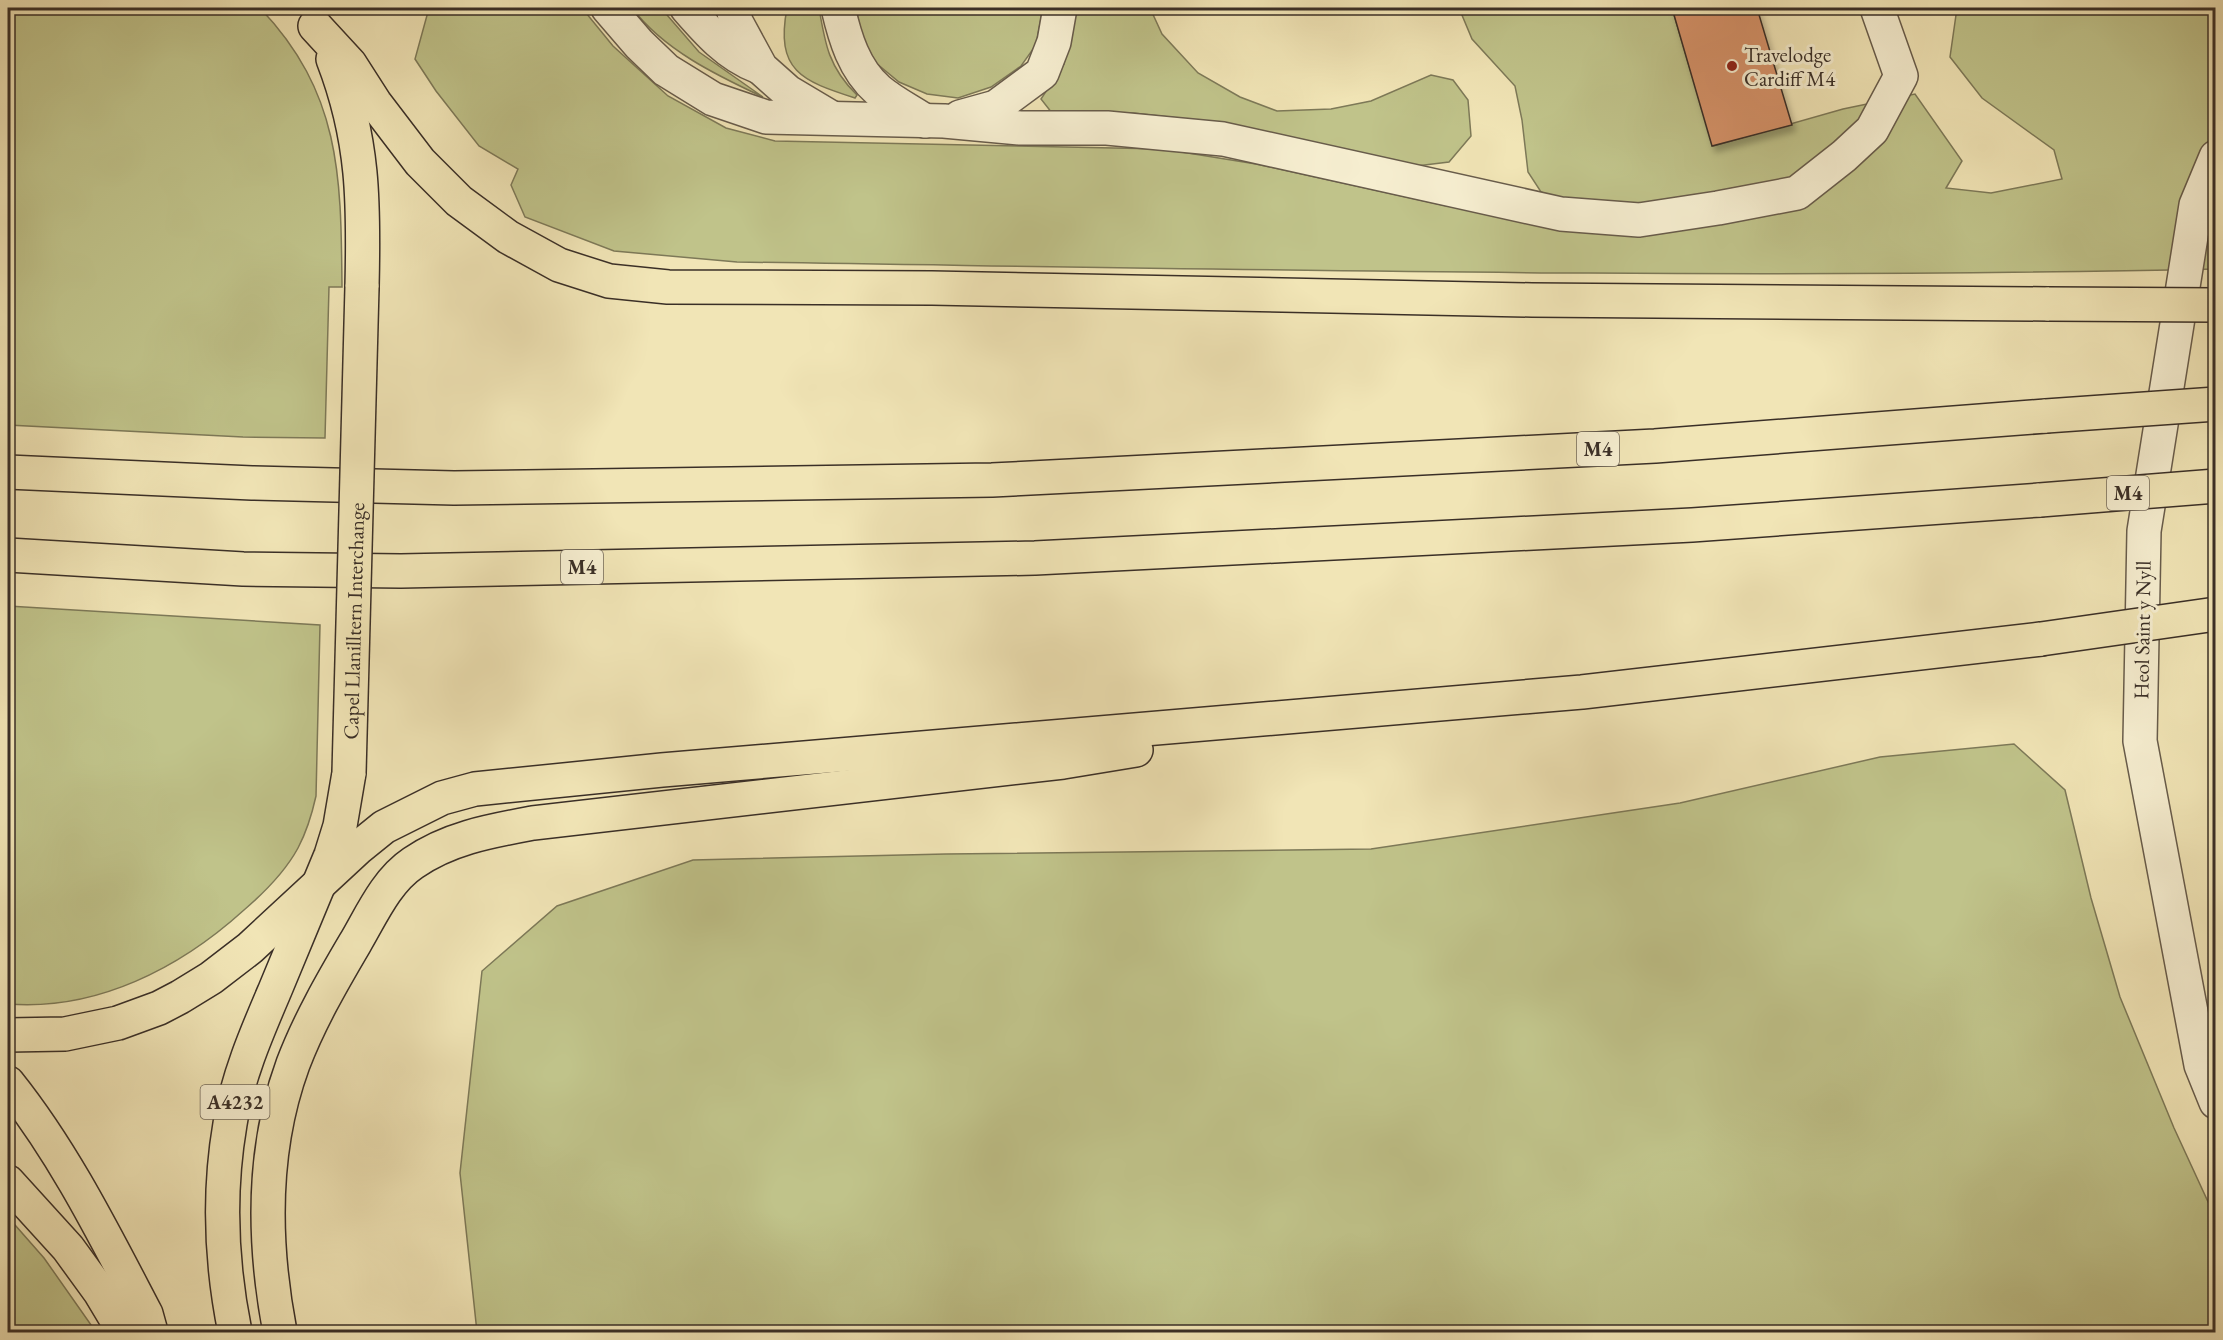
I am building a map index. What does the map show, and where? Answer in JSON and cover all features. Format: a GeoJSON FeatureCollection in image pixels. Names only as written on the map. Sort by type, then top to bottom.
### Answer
{"type":"FeatureCollection","features":[{"type":"Feature","properties":{"kind":"highway","name":"Capel Llanilltern Interchange"},"geometry":{"type":"LineString","coordinates":[[8,1035],[65,1034],[118,1023],[159,1008],[203,983],[250,948],[318,884],[340,826],[349,773],[362,287],[362,178],[356,135],[341,80],[312,14]]}},
{"type":"Feature","properties":{"kind":"highway"},"geometry":{"type":"LineString","coordinates":[[312,14],[420,162],[459,201],[508,237],[559,265],[609,281],[668,287],[932,288],[1556,300],[2216,305]]}},
{"type":"Feature","properties":{"kind":"highway","name":"M4"},"geometry":{"type":"LineString","coordinates":[[8,472],[252,483],[454,488],[992,480],[1655,446],[2216,404]]}},
{"type":"Feature","properties":{"kind":"highway","name":"M4"},"geometry":{"type":"LineString","coordinates":[[8,555],[243,569],[401,571],[1035,558],[1692,525],[2216,486]]}},
{"type":"Feature","properties":{"kind":"highway"},"geometry":{"type":"LineString","coordinates":[[318,884],[384,827],[442,798],[475,789],[674,769],[1582,692],[2041,639],[2216,614]]}},
{"type":"Feature","properties":{"kind":"highway"},"geometry":{"type":"LineString","coordinates":[[280,1332],[273,1298],[267,1241],[268,1186],[272,1146],[281,1103],[293,1064],[310,1024],[339,970],[388,888],[411,864],[440,847],[483,832],[532,823],[1063,762],[1396,709]]}},
{"type":"Feature","properties":{"kind":"highway","name":"A4232"},"geometry":{"type":"LineString","coordinates":[[235,1332],[223,1254],[222,1208],[230,1122],[240,1083],[261,1024],[318,884]]}},
{"type":"Feature","properties":{"kind":"highway"},"geometry":{"type":"LineString","coordinates":[[8,1083],[52,1142],[77,1185],[146,1314],[151,1332]]}},
{"type":"Feature","properties":{"kind":"highway"},"geometry":{"type":"LineString","coordinates":[[8,1182],[68,1248],[100,1292],[124,1332]]}},
{"type":"Feature","properties":{"kind":"street"},"geometry":{"type":"LineString","coordinates":[[608,8],[639,44],[666,70],[714,99],[766,117],[935,121],[1020,128],[1107,128],[1223,139],[1561,214],[1639,220],[1797,193],[1844,156],[1872,130],[1901,76],[1877,8]]}},
{"type":"Feature","properties":{"kind":"street"},"geometry":{"type":"LineString","coordinates":[[687,8],[705,29],[741,60],[761,68],[788,92],[834,119]]}},
{"type":"Feature","properties":{"kind":"street"},"geometry":{"type":"LineString","coordinates":[[732,8],[736,22],[761,68]]}},
{"type":"Feature","properties":{"kind":"street"},"geometry":{"type":"LineString","coordinates":[[838,8],[849,48],[864,75],[879,91],[935,121],[996,107],[1042,73],[1054,42],[1060,8]]}},
{"type":"Feature","properties":{"kind":"street","name":"Heol Saint y Nyll"},"geometry":{"type":"LineString","coordinates":[[2216,157],[2196,205],[2144,531],[2140,741],[2201,1065],[2216,1102]]}},
{"type":"Feature","properties":{"kind":"green space"},"geometry":{"type":"Polygon","coordinates":[[[8,8],[260,8],[287,40],[307,72],[321,104],[331,138],[337,172],[342,287],[329,287],[325,438],[243,437],[8,425],[8,8]]]}},
{"type":"Feature","properties":{"kind":"green space"},"geometry":{"type":"Polygon","coordinates":[[[429,8],[582,8],[613,46],[668,96],[726,128],[775,141],[1163,149],[1256,164],[1447,206],[1733,215],[1638,204],[1557,199],[1541,192],[1528,172],[1522,120],[1515,86],[1472,39],[1459,8],[1672,8],[1713,146],[1843,109],[1915,94],[1962,161],[1946,188],[1991,193],[2062,179],[2054,150],[1982,98],[1950,57],[1957,8],[2215,8],[2215,269],[1846,274],[1292,270],[737,262],[614,251],[525,217],[511,185],[518,169],[479,146],[436,91],[415,59],[429,8]]]}},
{"type":"Feature","properties":{"kind":"green space"},"geometry":{"type":"Polygon","coordinates":[[[632,8],[661,8],[699,52],[763,97],[727,80],[675,49],[659,37],[632,8]]]}},
{"type":"Feature","properties":{"kind":"green space"},"geometry":{"type":"Polygon","coordinates":[[[787,8],[819,8],[834,65],[857,95],[855,98],[807,79],[789,60],[784,29],[787,8]]]}},
{"type":"Feature","properties":{"kind":"green space"},"geometry":{"type":"Polygon","coordinates":[[[856,8],[1043,8],[1036,45],[1021,66],[991,87],[958,98],[927,94],[899,82],[876,63],[862,38],[856,8]]]}},
{"type":"Feature","properties":{"kind":"green space"},"geometry":{"type":"Polygon","coordinates":[[[1075,8],[1150,8],[1162,34],[1198,73],[1240,97],[1277,111],[1331,109],[1371,101],[1431,75],[1453,80],[1468,100],[1471,136],[1449,162],[1408,167],[1205,121],[1133,113],[1052,113],[1041,99],[1064,64],[1075,8]]]}},
{"type":"Feature","properties":{"kind":"green space"},"geometry":{"type":"Polygon","coordinates":[[[8,606],[320,625],[316,796],[307,829],[293,857],[259,896],[219,931],[165,967],[105,993],[41,1004],[8,1004],[8,606]]]}},
{"type":"Feature","properties":{"kind":"green space"},"geometry":{"type":"Polygon","coordinates":[[[2014,744],[2065,790],[2091,898],[2120,997],[2174,1128],[2215,1217],[2215,1332],[477,1332],[460,1173],[482,971],[557,906],[693,860],[946,854],[1371,849],[1680,803],[1880,757],[2014,744]]]}},
{"type":"Feature","properties":{"kind":"green space"},"geometry":{"type":"Polygon","coordinates":[[[8,1217],[44,1258],[96,1332],[8,1332],[8,1217]]]}},
{"type":"Feature","properties":{"kind":"building","name":"Travelodge Cardiff M4"},"geometry":{"type":"Polygon","coordinates":[[[1672,8],[1757,8],[1792,125],[1712,146],[1672,8]]]}},
{"type":"Feature","properties":{"kind":"place","name":"Travelodge Cardiff M4"},"geometry":{"type":"Point","coordinates":[1732,66]}}]}
